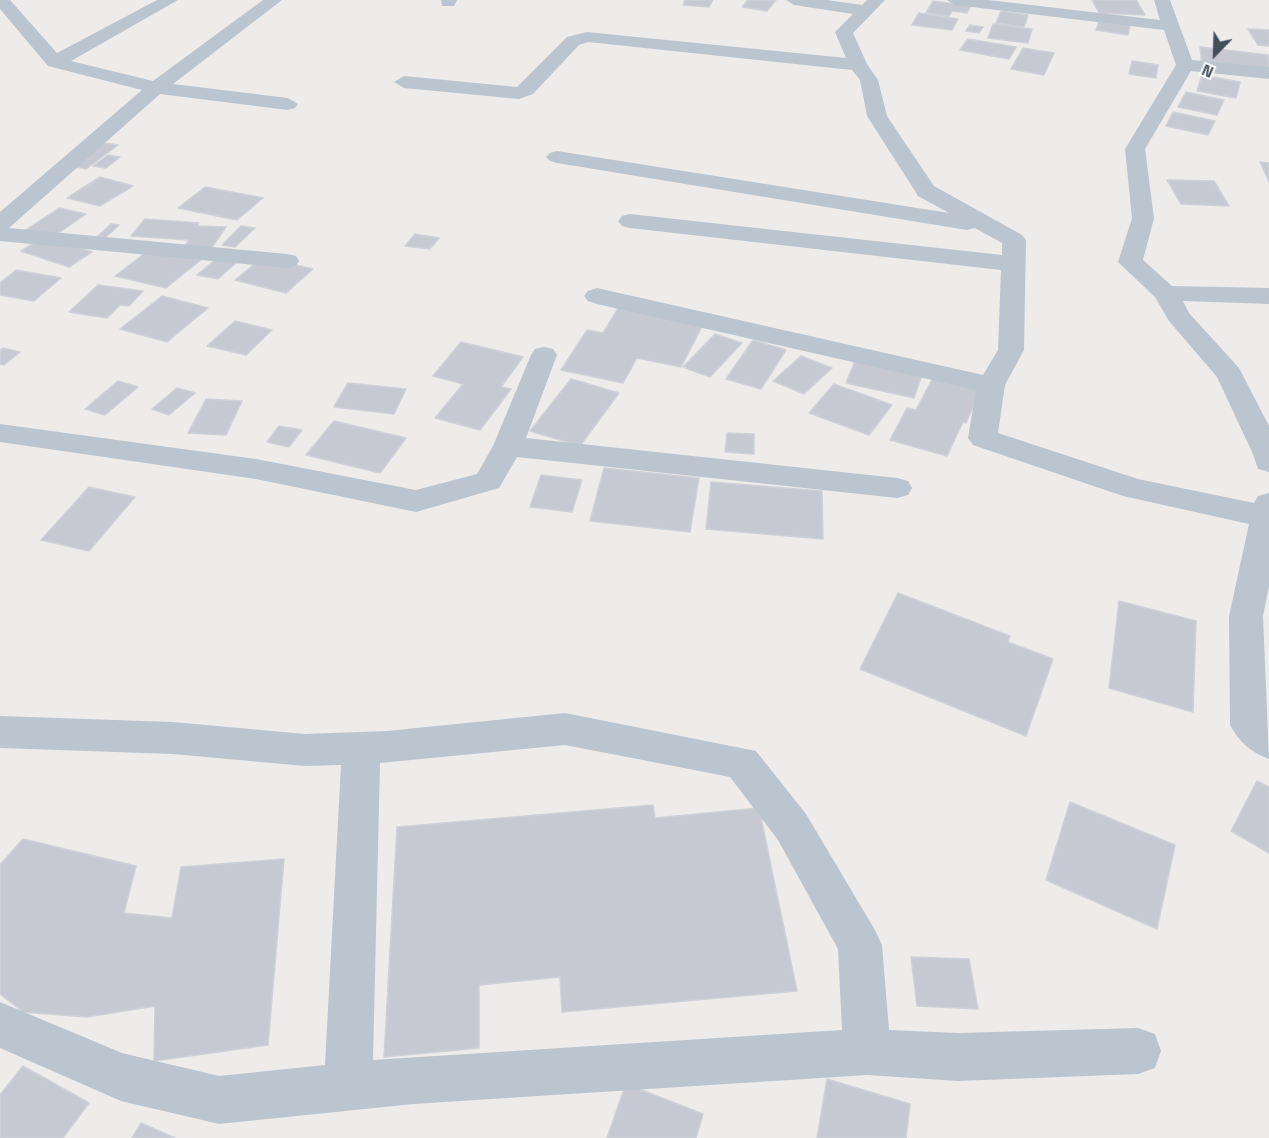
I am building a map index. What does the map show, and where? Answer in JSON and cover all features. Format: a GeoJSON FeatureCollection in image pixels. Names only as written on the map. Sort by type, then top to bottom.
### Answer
{"type":"FeatureCollection","features":[{"type":"Feature","properties":{"kind":"street"},"geometry":{"type":"LineString","coordinates":[[1,0],[55,62],[156,88],[288,104]]}},
{"type":"Feature","properties":{"kind":"street"},"geometry":{"type":"LineString","coordinates":[[55,62],[170,0]]}},
{"type":"Feature","properties":{"kind":"street"},"geometry":{"type":"LineString","coordinates":[[0,224],[156,88],[274,0]]}},
{"type":"Feature","properties":{"kind":"street"},"geometry":{"type":"LineString","coordinates":[[794,0],[871,6]]}},
{"type":"Feature","properties":{"kind":"street"},"geometry":{"type":"LineString","coordinates":[[955,0],[1014,9],[1172,26]]}},
{"type":"Feature","properties":{"kind":"street"},"geometry":{"type":"LineString","coordinates":[[1162,0],[1185,65],[1135,149],[1143,218],[1130,262],[1166,293],[1178,316],[1229,374],[1269,457]]}},
{"type":"Feature","properties":{"kind":"street"},"geometry":{"type":"LineString","coordinates":[[871,6],[843,32],[858,66],[869,80],[877,116],[926,191],[1014,240],[1011,350],[991,385],[983,438],[1134,489],[1268,513],[1246,616],[1249,725],[1269,743]]}},
{"type":"Feature","properties":{"kind":"street"},"geometry":{"type":"LineString","coordinates":[[404,82],[516,94],[526,90],[573,41],[587,37],[858,66]]}},
{"type":"Feature","properties":{"kind":"street"},"geometry":{"type":"LineString","coordinates":[[1185,65],[1269,73]]}},
{"type":"Feature","properties":{"kind":"street"},"geometry":{"type":"LineString","coordinates":[[557,157],[990,226]]}},
{"type":"Feature","properties":{"kind":"street"},"geometry":{"type":"LineString","coordinates":[[630,220],[1014,264]]}},
{"type":"Feature","properties":{"kind":"street"},"geometry":{"type":"LineString","coordinates":[[0,234],[287,261]]}},
{"type":"Feature","properties":{"kind":"street"},"geometry":{"type":"LineString","coordinates":[[1166,293],[1269,296]]}},
{"type":"Feature","properties":{"kind":"street"},"geometry":{"type":"LineString","coordinates":[[597,296],[991,385]]}},
{"type":"Feature","properties":{"kind":"street"},"geometry":{"type":"LineString","coordinates":[[0,433],[256,469],[416,501],[488,481],[508,446],[544,355]]}},
{"type":"Feature","properties":{"kind":"street"},"geometry":{"type":"LineString","coordinates":[[508,446],[897,488]]}},
{"type":"Feature","properties":{"kind":"street"},"geometry":{"type":"LineString","coordinates":[[0,732],[173,738],[305,750],[361,748],[565,729],[742,763],[792,827],[860,945],[867,1052]]}},
{"type":"Feature","properties":{"kind":"street"},"geometry":{"type":"LineString","coordinates":[[348,1086],[361,748]]}},
{"type":"Feature","properties":{"kind":"street"},"geometry":{"type":"LineString","coordinates":[[0,1025],[121,1077],[219,1100],[413,1080],[867,1052],[958,1057],[1138,1051]]}},
{"type":"Feature","properties":{"kind":"building"},"geometry":{"type":"Polygon","coordinates":[[[685,0],[713,0],[709,7],[683,5],[685,0]]]}},
{"type":"Feature","properties":{"kind":"building"},"geometry":{"type":"Polygon","coordinates":[[[748,0],[776,0],[767,11],[742,7],[748,0]]]}},
{"type":"Feature","properties":{"kind":"building"},"geometry":{"type":"Polygon","coordinates":[[[1092,0],[1136,0],[1145,15],[1099,13],[1092,0]]]}},
{"type":"Feature","properties":{"kind":"building"},"geometry":{"type":"Polygon","coordinates":[[[933,1],[971,6],[967,13],[952,11],[949,16],[926,13],[933,1]]]}},
{"type":"Feature","properties":{"kind":"building"},"geometry":{"type":"Polygon","coordinates":[[[1001,11],[1028,15],[1024,27],[996,23],[1001,11]]]}},
{"type":"Feature","properties":{"kind":"building"},"geometry":{"type":"Polygon","coordinates":[[[919,13],[958,19],[952,30],[912,25],[919,13]]]}},
{"type":"Feature","properties":{"kind":"building"},"geometry":{"type":"Polygon","coordinates":[[[1099,21],[1130,25],[1128,35],[1096,30],[1099,21]]]}},
{"type":"Feature","properties":{"kind":"building"},"geometry":{"type":"Polygon","coordinates":[[[993,24],[1032,29],[1028,43],[988,38],[993,24]]]}},
{"type":"Feature","properties":{"kind":"building"},"geometry":{"type":"Polygon","coordinates":[[[970,25],[983,27],[979,33],[966,31],[970,25]]]}},
{"type":"Feature","properties":{"kind":"building"},"geometry":{"type":"Polygon","coordinates":[[[1248,29],[1269,30],[1269,46],[1258,45],[1248,29]]]}},
{"type":"Feature","properties":{"kind":"building"},"geometry":{"type":"Polygon","coordinates":[[[968,39],[1016,47],[1009,59],[960,50],[968,39]]]}},
{"type":"Feature","properties":{"kind":"building"},"geometry":{"type":"Polygon","coordinates":[[[1200,47],[1268,55],[1269,72],[1202,64],[1200,47]]]}},
{"type":"Feature","properties":{"kind":"building"},"geometry":{"type":"Polygon","coordinates":[[[1023,48],[1054,53],[1044,75],[1011,69],[1023,48]]]}},
{"type":"Feature","properties":{"kind":"building"},"geometry":{"type":"Polygon","coordinates":[[[1132,61],[1158,65],[1156,78],[1129,74],[1132,61]]]}},
{"type":"Feature","properties":{"kind":"building"},"geometry":{"type":"Polygon","coordinates":[[[1202,75],[1240,82],[1236,98],[1197,91],[1202,75]]]}},
{"type":"Feature","properties":{"kind":"building"},"geometry":{"type":"Polygon","coordinates":[[[1186,92],[1224,100],[1217,115],[1178,107],[1186,92]]]}},
{"type":"Feature","properties":{"kind":"building"},"geometry":{"type":"Polygon","coordinates":[[[1173,112],[1215,121],[1208,135],[1166,126],[1173,112]]]}},
{"type":"Feature","properties":{"kind":"building"},"geometry":{"type":"Polygon","coordinates":[[[103,143],[118,145],[86,169],[71,166],[103,143]]]}},
{"type":"Feature","properties":{"kind":"building"},"geometry":{"type":"Polygon","coordinates":[[[108,155],[120,157],[106,168],[93,166],[108,155]]]}},
{"type":"Feature","properties":{"kind":"building"},"geometry":{"type":"Polygon","coordinates":[[[1260,162],[1269,163],[1269,182],[1260,162]]]}},
{"type":"Feature","properties":{"kind":"building"},"geometry":{"type":"Polygon","coordinates":[[[100,177],[133,186],[100,206],[67,198],[100,177]]]}},
{"type":"Feature","properties":{"kind":"building"},"geometry":{"type":"Polygon","coordinates":[[[1167,180],[1214,181],[1229,206],[1181,204],[1167,180]]]}},
{"type":"Feature","properties":{"kind":"building"},"geometry":{"type":"Polygon","coordinates":[[[205,187],[263,198],[237,220],[178,208],[205,187]]]}},
{"type":"Feature","properties":{"kind":"building"},"geometry":{"type":"Polygon","coordinates":[[[59,208],[86,214],[54,236],[26,230],[59,208]]]}},
{"type":"Feature","properties":{"kind":"building"},"geometry":{"type":"Polygon","coordinates":[[[145,219],[199,223],[197,226],[226,227],[210,250],[183,249],[189,240],[131,236],[145,219]]]}},
{"type":"Feature","properties":{"kind":"building"},"geometry":{"type":"Polygon","coordinates":[[[111,224],[119,225],[106,237],[98,236],[111,224]]]}},
{"type":"Feature","properties":{"kind":"building"},"geometry":{"type":"Polygon","coordinates":[[[241,226],[255,228],[235,247],[222,245],[241,226]]]}},
{"type":"Feature","properties":{"kind":"building"},"geometry":{"type":"Polygon","coordinates":[[[415,234],[439,238],[430,249],[405,246],[415,234]]]}},
{"type":"Feature","properties":{"kind":"building"},"geometry":{"type":"Polygon","coordinates":[[[44,237],[92,252],[69,267],[21,251],[44,237]]]}},
{"type":"Feature","properties":{"kind":"building"},"geometry":{"type":"Polygon","coordinates":[[[153,247],[202,259],[166,288],[115,276],[153,247]]]}},
{"type":"Feature","properties":{"kind":"building"},"geometry":{"type":"Polygon","coordinates":[[[263,257],[313,269],[286,293],[235,280],[263,257]]]}},
{"type":"Feature","properties":{"kind":"building"},"geometry":{"type":"Polygon","coordinates":[[[217,258],[237,262],[218,279],[197,275],[217,258]]]}},
{"type":"Feature","properties":{"kind":"building"},"geometry":{"type":"Polygon","coordinates":[[[16,270],[61,278],[34,301],[0,295],[0,283],[16,270]]]}},
{"type":"Feature","properties":{"kind":"building"},"geometry":{"type":"Polygon","coordinates":[[[98,285],[143,291],[129,306],[120,305],[107,318],[69,312],[98,285]]]}},
{"type":"Feature","properties":{"kind":"building"},"geometry":{"type":"Polygon","coordinates":[[[162,296],[208,308],[167,342],[120,329],[162,296]]]}},
{"type":"Feature","properties":{"kind":"building"},"geometry":{"type":"Polygon","coordinates":[[[619,307],[704,323],[681,367],[637,358],[623,383],[561,370],[587,330],[603,333],[619,307]]]}},
{"type":"Feature","properties":{"kind":"building"},"geometry":{"type":"Polygon","coordinates":[[[235,321],[272,330],[246,355],[207,346],[235,321]]]}},
{"type":"Feature","properties":{"kind":"building"},"geometry":{"type":"Polygon","coordinates":[[[715,334],[742,343],[710,377],[683,367],[715,334]]]}},
{"type":"Feature","properties":{"kind":"building"},"geometry":{"type":"Polygon","coordinates":[[[753,340],[786,350],[761,389],[726,379],[753,340]]]}},
{"type":"Feature","properties":{"kind":"building"},"geometry":{"type":"Polygon","coordinates":[[[461,342],[523,357],[501,387],[511,389],[480,430],[435,418],[463,384],[433,376],[461,342]]]}},
{"type":"Feature","properties":{"kind":"building"},"geometry":{"type":"Polygon","coordinates":[[[3,348],[20,352],[4,365],[0,364],[0,350],[3,348]]]}},
{"type":"Feature","properties":{"kind":"building"},"geometry":{"type":"Polygon","coordinates":[[[801,356],[832,368],[804,394],[773,381],[801,356]]]}},
{"type":"Feature","properties":{"kind":"building"},"geometry":{"type":"Polygon","coordinates":[[[855,361],[922,375],[914,398],[846,383],[855,361]]]}},
{"type":"Feature","properties":{"kind":"building"},"geometry":{"type":"Polygon","coordinates":[[[935,374],[982,387],[966,423],[963,422],[947,456],[890,440],[907,408],[916,410],[935,374]]]}},
{"type":"Feature","properties":{"kind":"building"},"geometry":{"type":"Polygon","coordinates":[[[571,379],[619,393],[580,446],[530,431],[571,379]]]}},
{"type":"Feature","properties":{"kind":"building"},"geometry":{"type":"Polygon","coordinates":[[[118,381],[138,387],[105,415],[85,409],[118,381]]]}},
{"type":"Feature","properties":{"kind":"building"},"geometry":{"type":"Polygon","coordinates":[[[348,383],[406,389],[394,414],[334,407],[348,383]]]}},
{"type":"Feature","properties":{"kind":"building"},"geometry":{"type":"Polygon","coordinates":[[[834,384],[892,405],[869,435],[809,413],[834,384]]]}},
{"type":"Feature","properties":{"kind":"building"},"geometry":{"type":"Polygon","coordinates":[[[177,388],[195,393],[169,415],[152,409],[177,388]]]}},
{"type":"Feature","properties":{"kind":"building"},"geometry":{"type":"Polygon","coordinates":[[[206,399],[242,401],[226,435],[188,433],[206,399]]]}},
{"type":"Feature","properties":{"kind":"building"},"geometry":{"type":"Polygon","coordinates":[[[334,421],[406,438],[380,473],[306,455],[334,421]]]}},
{"type":"Feature","properties":{"kind":"building"},"geometry":{"type":"Polygon","coordinates":[[[279,426],[302,430],[289,447],[267,442],[279,426]]]}},
{"type":"Feature","properties":{"kind":"building"},"geometry":{"type":"Polygon","coordinates":[[[727,433],[754,434],[754,454],[725,452],[727,433]]]}},
{"type":"Feature","properties":{"kind":"building"},"geometry":{"type":"Polygon","coordinates":[[[604,468],[699,478],[690,532],[590,521],[604,468]]]}},
{"type":"Feature","properties":{"kind":"building"},"geometry":{"type":"Polygon","coordinates":[[[541,475],[582,480],[572,512],[530,507],[541,475]]]}},
{"type":"Feature","properties":{"kind":"building"},"geometry":{"type":"Polygon","coordinates":[[[711,482],[822,491],[823,539],[706,529],[711,482]]]}},
{"type":"Feature","properties":{"kind":"building"},"geometry":{"type":"Polygon","coordinates":[[[89,487],[135,497],[89,551],[41,540],[89,487]]]}},
{"type":"Feature","properties":{"kind":"building"},"geometry":{"type":"Polygon","coordinates":[[[898,593],[1010,636],[1008,642],[1053,659],[1026,736],[860,669],[898,593]]]}},
{"type":"Feature","properties":{"kind":"building"},"geometry":{"type":"Polygon","coordinates":[[[1119,601],[1196,621],[1193,712],[1109,688],[1119,601]]]}},
{"type":"Feature","properties":{"kind":"building"},"geometry":{"type":"Polygon","coordinates":[[[1257,781],[1269,787],[1269,853],[1231,831],[1257,781]]]}},
{"type":"Feature","properties":{"kind":"building"},"geometry":{"type":"Polygon","coordinates":[[[1070,802],[1175,845],[1157,929],[1046,880],[1070,802]]]}},
{"type":"Feature","properties":{"kind":"building"},"geometry":{"type":"Polygon","coordinates":[[[653,805],[655,818],[759,808],[797,991],[562,1012],[560,977],[479,985],[479,1048],[384,1057],[397,827],[653,805]]]}},
{"type":"Feature","properties":{"kind":"building"},"geometry":{"type":"Polygon","coordinates":[[[23,839],[136,866],[124,913],[172,918],[181,867],[284,859],[268,1045],[154,1061],[155,1006],[87,1017],[23,1012],[0,994],[0,865],[23,839]]]}},
{"type":"Feature","properties":{"kind":"building"},"geometry":{"type":"Polygon","coordinates":[[[911,957],[969,959],[978,1009],[917,1006],[911,957]]]}},
{"type":"Feature","properties":{"kind":"building"},"geometry":{"type":"Polygon","coordinates":[[[23,1066],[89,1103],[63,1138],[0,1138],[0,1095],[23,1066]]]}},
{"type":"Feature","properties":{"kind":"building"},"geometry":{"type":"Polygon","coordinates":[[[827,1079],[910,1104],[906,1138],[817,1138],[827,1079]]]}},
{"type":"Feature","properties":{"kind":"building"},"geometry":{"type":"Polygon","coordinates":[[[626,1084],[703,1114],[696,1138],[607,1138],[626,1084]]]}},
{"type":"Feature","properties":{"kind":"building"},"geometry":{"type":"Polygon","coordinates":[[[141,1123],[175,1138],[132,1138],[141,1123]]]}}]}
